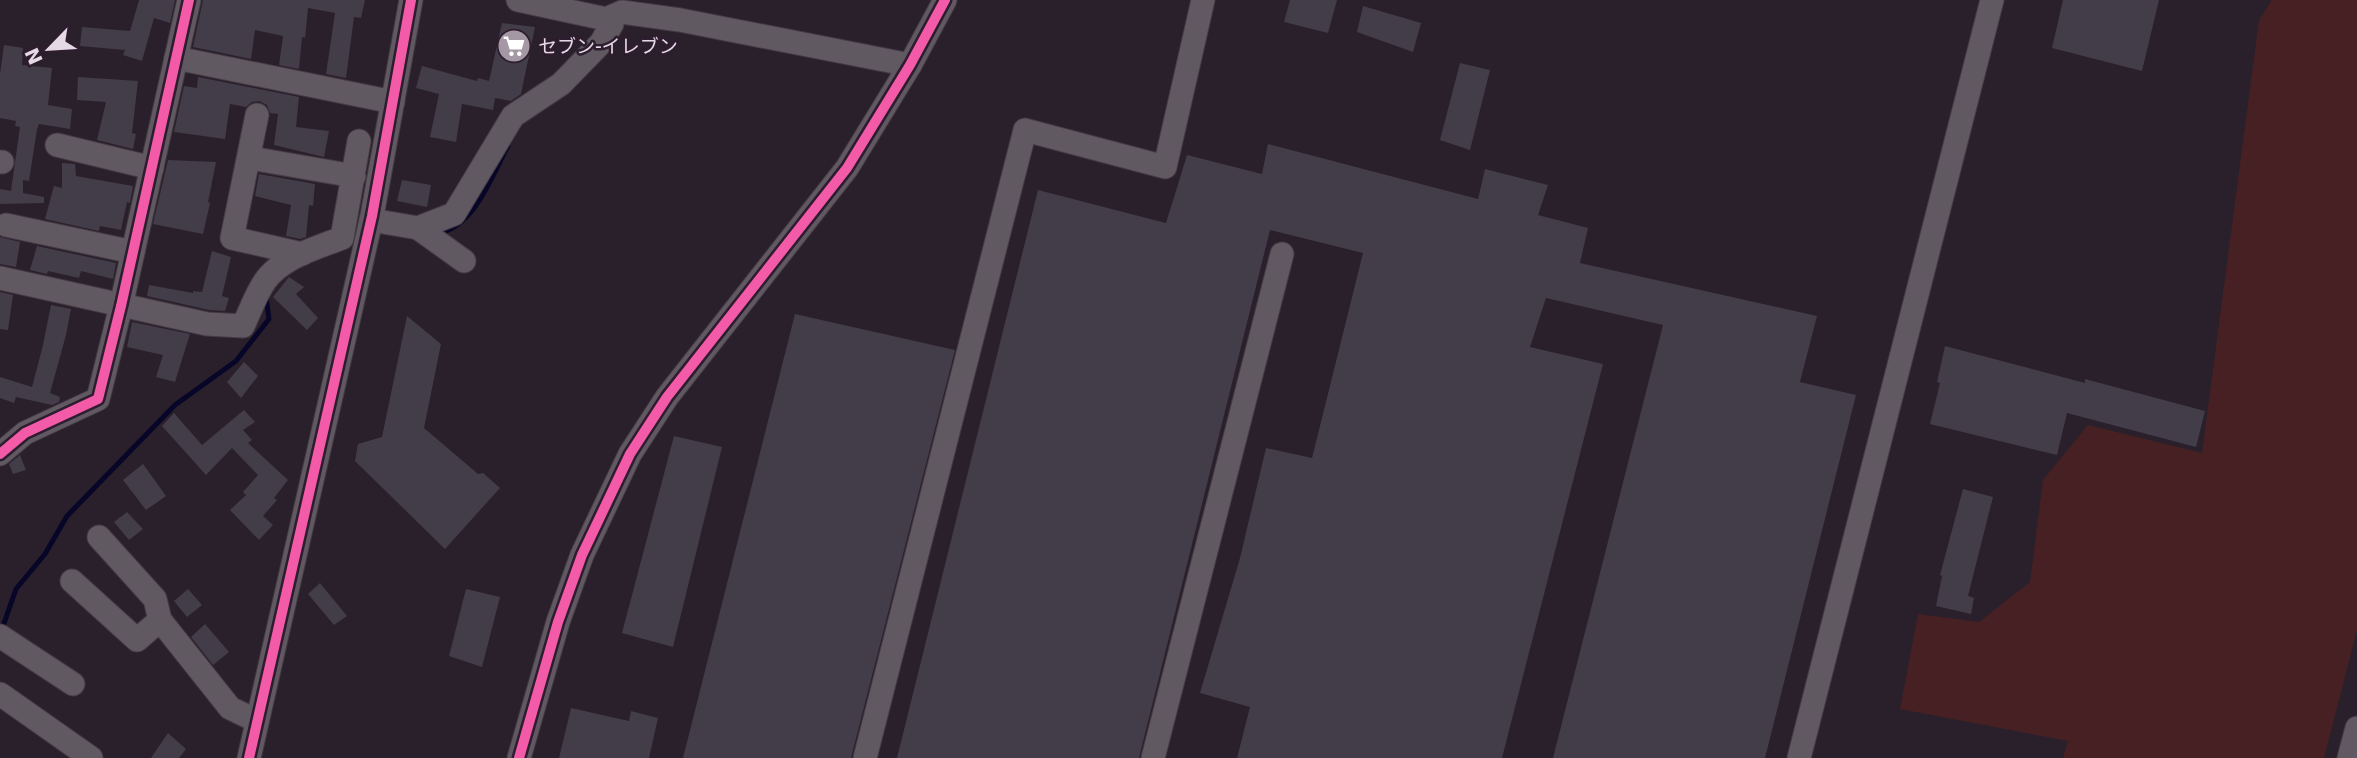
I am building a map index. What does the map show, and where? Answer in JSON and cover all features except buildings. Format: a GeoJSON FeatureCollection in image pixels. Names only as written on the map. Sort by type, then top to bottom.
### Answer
{"type":"FeatureCollection","features":[{"type":"Feature","properties":{"kind":"street"},"geometry":{"type":"LineString","coordinates":[[0,454],[25,433],[97,399],[121,306],[189,0]]}},
{"type":"Feature","properties":{"kind":"street"},"geometry":{"type":"LineString","coordinates":[[249,758],[372,220],[411,0]]}},
{"type":"Feature","properties":{"kind":"street"},"geometry":{"type":"LineString","coordinates":[[518,0],[606,19],[625,11],[680,20],[910,65]]}},
{"type":"Feature","properties":{"kind":"street"},"geometry":{"type":"LineString","coordinates":[[519,758],[558,622],[582,555],[630,454],[667,397],[847,168],[910,65],[945,0]]}},
{"type":"Feature","properties":{"kind":"street"},"geometry":{"type":"LineString","coordinates":[[865,758],[1025,130],[1165,167],[1203,0]]}},
{"type":"Feature","properties":{"kind":"street"},"geometry":{"type":"LineString","coordinates":[[1799,758],[1992,0]]}},
{"type":"Feature","properties":{"kind":"street"},"geometry":{"type":"LineString","coordinates":[[419,228],[454,214],[513,116],[561,84],[601,43],[612,24],[625,11]]}},
{"type":"Feature","properties":{"kind":"street"},"geometry":{"type":"LineString","coordinates":[[176,58],[393,102]]}},
{"type":"Feature","properties":{"kind":"street"},"geometry":{"type":"LineString","coordinates":[[257,115],[232,238],[302,254]]}},
{"type":"Feature","properties":{"kind":"street"},"geometry":{"type":"LineString","coordinates":[[0,278],[207,324],[243,326],[267,279],[277,269],[302,254],[342,238],[359,141]]}},
{"type":"Feature","properties":{"kind":"street"},"geometry":{"type":"LineString","coordinates":[[57,145],[152,168]]}},
{"type":"Feature","properties":{"kind":"street"},"geometry":{"type":"LineString","coordinates":[[250,158],[354,176]]}},
{"type":"Feature","properties":{"kind":"street"},"geometry":{"type":"LineString","coordinates":[[372,220],[419,228],[464,261]]}},
{"type":"Feature","properties":{"kind":"street"},"geometry":{"type":"LineString","coordinates":[[6,226],[133,252]]}},
{"type":"Feature","properties":{"kind":"street"},"geometry":{"type":"LineString","coordinates":[[1153,758],[1282,254]]}},
{"type":"Feature","properties":{"kind":"street"},"geometry":{"type":"LineString","coordinates":[[99,537],[155,598],[160,620],[230,708],[257,721]]}},
{"type":"Feature","properties":{"kind":"street"},"geometry":{"type":"LineString","coordinates":[[72,581],[137,640],[160,620]]}},
{"type":"Feature","properties":{"kind":"street"},"geometry":{"type":"LineString","coordinates":[[0,636],[73,684]]}},
{"type":"Feature","properties":{"kind":"street"},"geometry":{"type":"LineString","coordinates":[[0,694],[91,758]]}},
{"type":"Feature","properties":{"kind":"street"},"geometry":{"type":"LineString","coordinates":[[2349,758],[2357,728]]}},
{"type":"Feature","properties":{"kind":"shaded area"},"geometry":{"type":"Polygon","coordinates":[[[2272,0],[2357,0],[2357,630],[2324,758],[2063,758],[2068,741],[1900,709],[1918,614],[1979,622],[2030,582],[2043,480],[2088,425],[2202,453],[2259,20],[2272,0]]]}},
{"type":"Feature","properties":{"kind":"waterway"},"geometry":{"type":"LineString","coordinates":[[439,233],[463,221],[472,210],[508,146]]}},
{"type":"Feature","properties":{"kind":"waterway"},"geometry":{"type":"LineString","coordinates":[[1,632],[16,589],[45,554],[67,516],[175,405],[236,361],[269,319],[266,297]]}},
{"type":"Feature","properties":{"kind":"cycle path"},"geometry":{"type":"LineString","coordinates":[[0,454],[25,433],[98,399],[189,0]]}},
{"type":"Feature","properties":{"kind":"cycle path"},"geometry":{"type":"LineString","coordinates":[[249,758],[372,216],[411,0]]}},
{"type":"Feature","properties":{"kind":"cycle path"},"geometry":{"type":"LineString","coordinates":[[519,758],[558,622],[582,555],[630,454],[667,397],[847,168],[910,65],[945,0]]}},
{"type":"Feature","properties":{"kind":"place","name":"セブン-イレブン"},"geometry":{"type":"Point","coordinates":[514,46]}}]}
